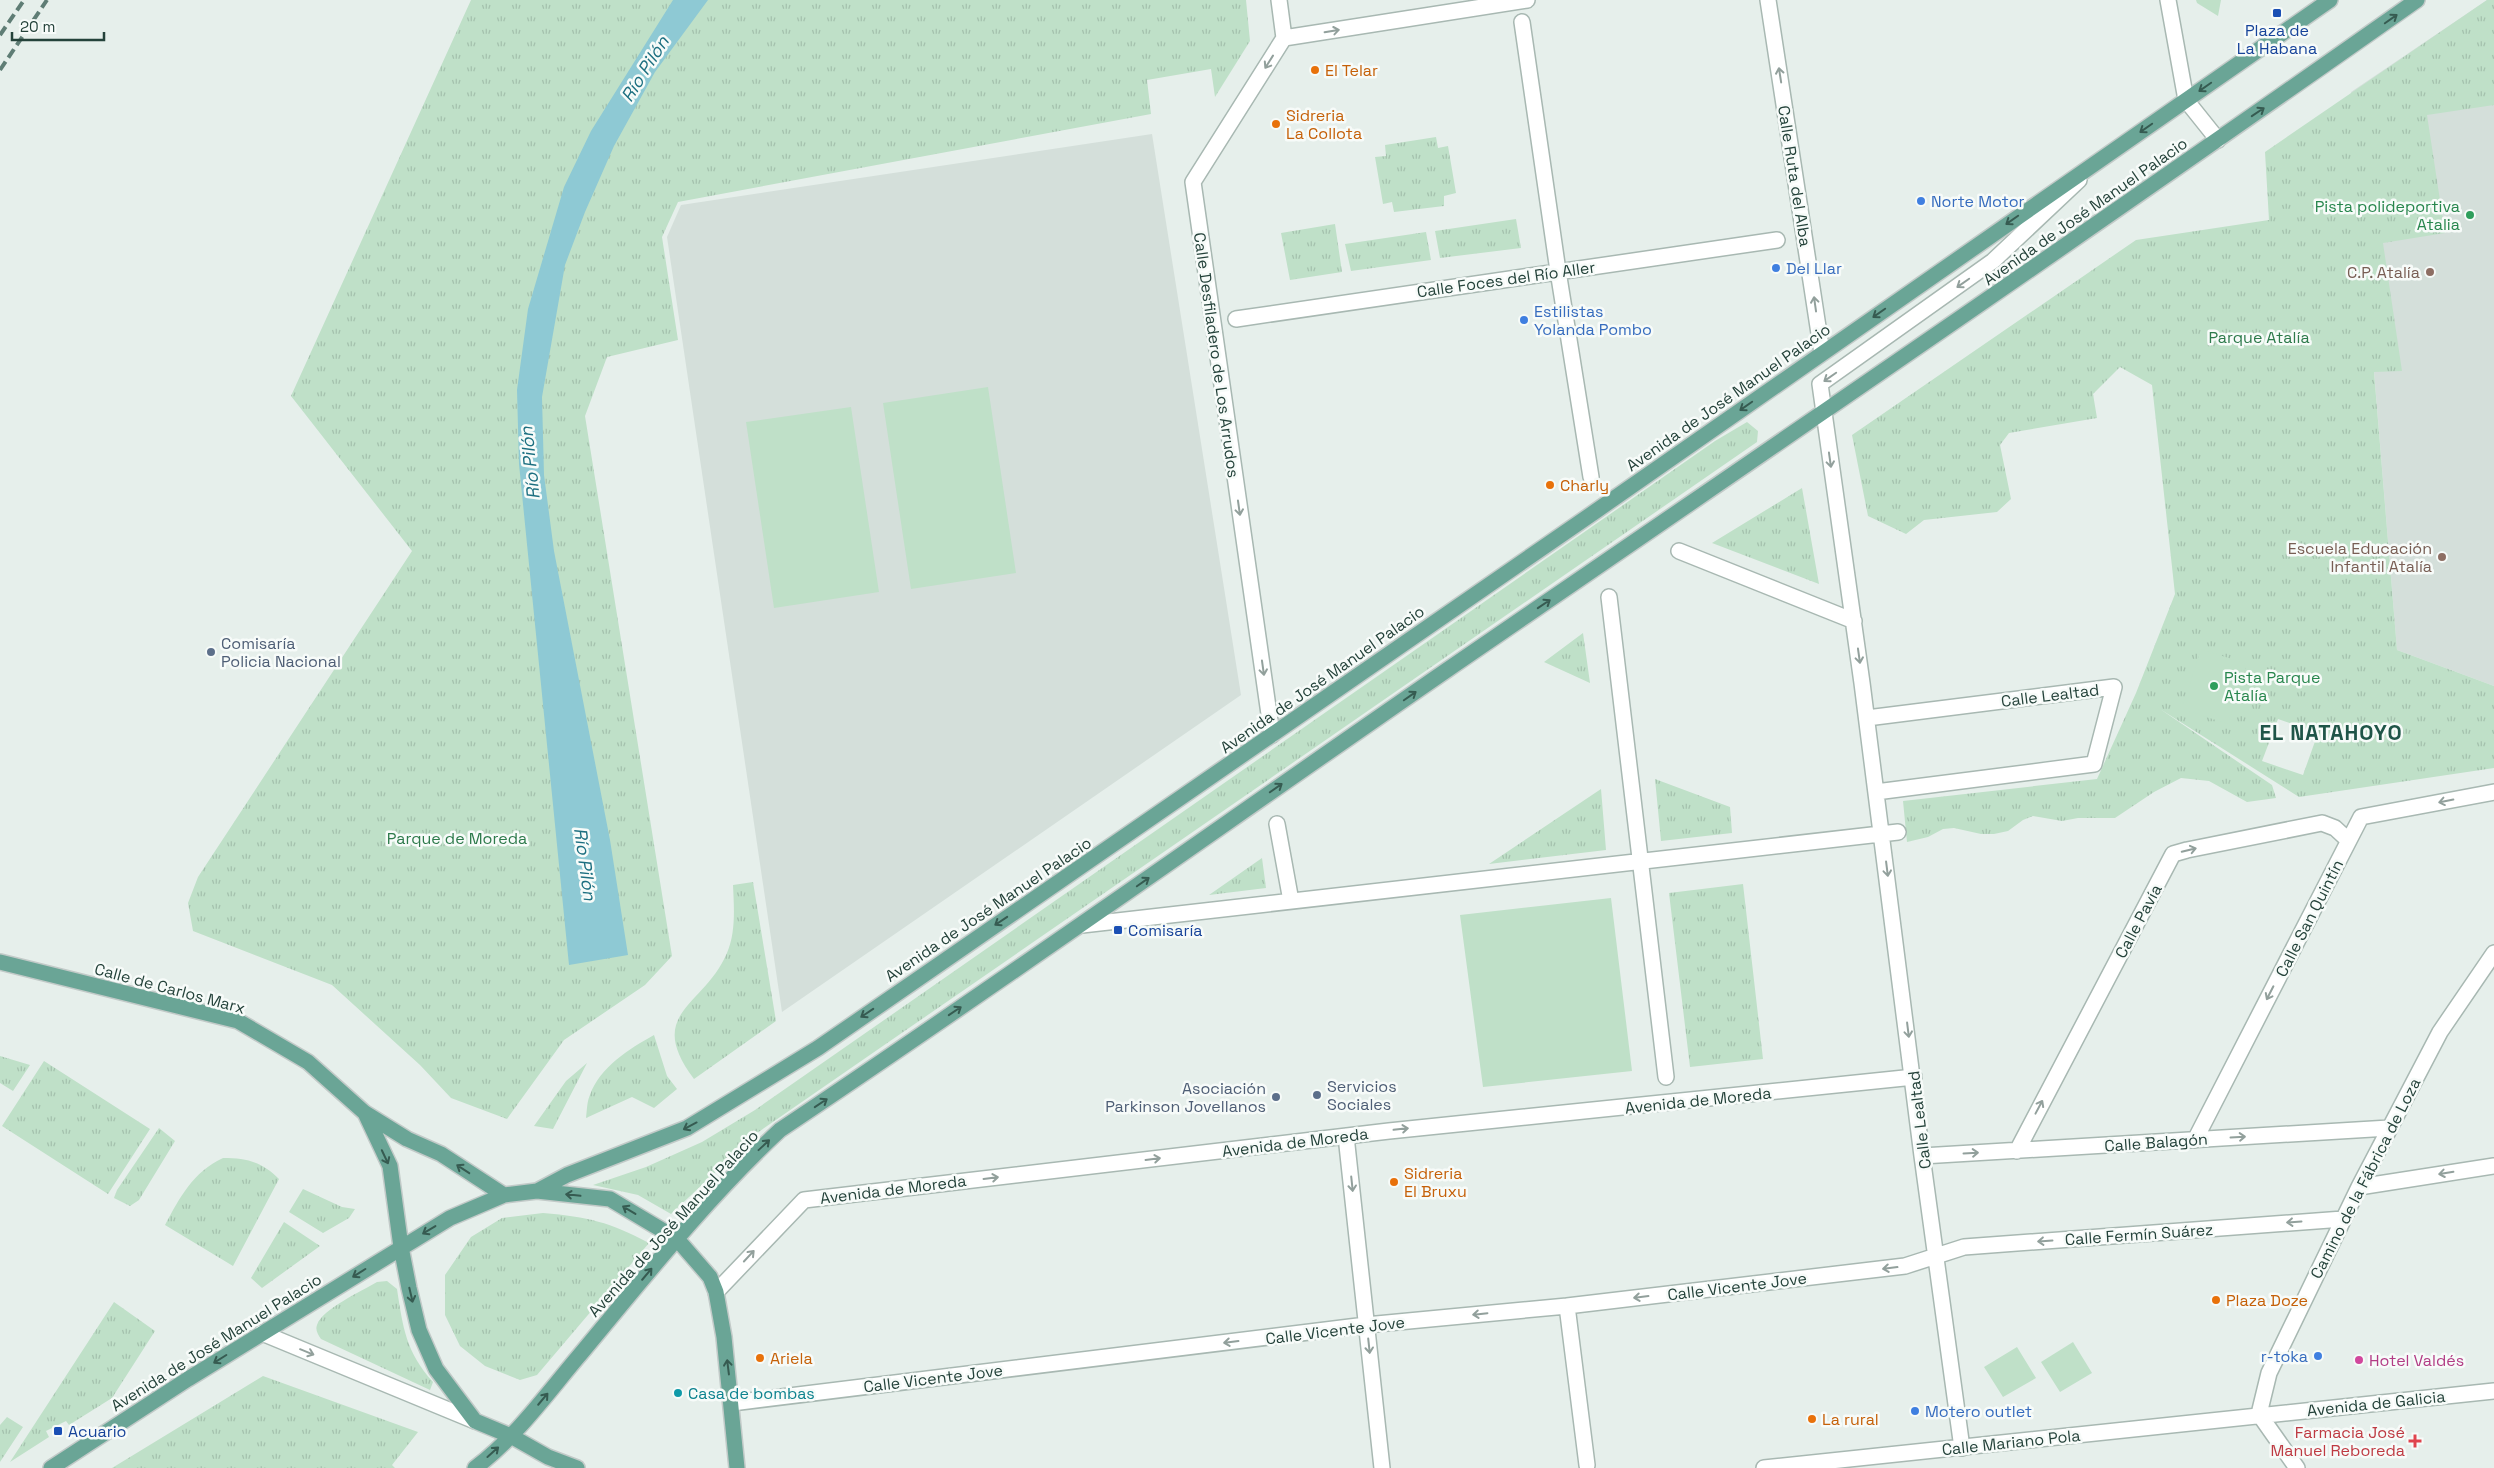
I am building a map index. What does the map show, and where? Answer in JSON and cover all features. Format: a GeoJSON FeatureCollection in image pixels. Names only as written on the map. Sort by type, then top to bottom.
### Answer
{"type":"FeatureCollection","features":[{"type":"Feature","properties":{"kind":"main road","name":"Avenida de José Manuel Palacio"},"geometry":{"type":"LineString","coordinates":[[51,1468],[262,1333],[450,1218],[504,1195],[537,1191],[568,1175],[687,1128],[818,1048],[2330,0]]}},
{"type":"Feature","properties":{"kind":"main road","name":"Avenida de José Manuel Palacio"},"geometry":{"type":"LineString","coordinates":[[475,1468],[511,1436],[677,1239],[748,1160],[780,1130],[1082,925],[1272,791],[2218,140],[2418,0]]}},
{"type":"Feature","properties":{"kind":"main road","name":"Calle de Carlos Marx"},"geometry":{"type":"LineString","coordinates":[[0,962],[238,1021],[308,1062],[365,1113],[415,1143],[441,1154],[504,1195]]}},
{"type":"Feature","properties":{"kind":"main road","name":"Calle de Carlos Marx"},"geometry":{"type":"LineString","coordinates":[[365,1113],[390,1166],[400,1247],[419,1330],[436,1369],[475,1421]]}},
{"type":"Feature","properties":{"kind":"main road"},"geometry":{"type":"LineString","coordinates":[[537,1191],[610,1199],[677,1239],[710,1276],[716,1292],[724,1337],[737,1468]]}},
{"type":"Feature","properties":{"kind":"main road"},"geometry":{"type":"LineString","coordinates":[[475,1421],[511,1436],[548,1457],[577,1468]]}},
{"type":"Feature","properties":{"kind":"street"},"geometry":{"type":"LineString","coordinates":[[1280,0],[1284,38],[1527,0]]}},
{"type":"Feature","properties":{"kind":"street","name":"Calle Ruta del Alba"},"geometry":{"type":"LineString","coordinates":[[1768,0],[1822,353]]}},
{"type":"Feature","properties":{"kind":"street"},"geometry":{"type":"LineString","coordinates":[[2168,0],[2186,100],[2218,140]]}},
{"type":"Feature","properties":{"kind":"street"},"geometry":{"type":"LineString","coordinates":[[1522,22],[1558,271],[1591,477]]}},
{"type":"Feature","properties":{"kind":"street","name":"Calle Desfiladero de Los Arrudos"},"geometry":{"type":"LineString","coordinates":[[1272,735],[1192,182],[1284,38]]}},
{"type":"Feature","properties":{"kind":"street","name":"Avenida de José Manuel Palacio"},"geometry":{"type":"LineString","coordinates":[[1823,412],[1820,384],[1993,261],[2103,157]]}},
{"type":"Feature","properties":{"kind":"street","name":"Calle Foces del Río Aller"},"geometry":{"type":"LineString","coordinates":[[1236,319],[1777,240]]}},
{"type":"Feature","properties":{"kind":"street","name":"Calle Lealtad"},"geometry":{"type":"LineString","coordinates":[[1823,412],[1854,621],[1914,1077],[1922,1156],[1962,1448]]}},
{"type":"Feature","properties":{"kind":"street"},"geometry":{"type":"LineString","coordinates":[[1679,551],[1854,621]]}},
{"type":"Feature","properties":{"kind":"street"},"geometry":{"type":"LineString","coordinates":[[1609,597],[1666,1077]]}},
{"type":"Feature","properties":{"kind":"street","name":"Calle Lealtad"},"geometry":{"type":"LineString","coordinates":[[1867,718],[2114,686],[2094,764],[1876,792]]}},
{"type":"Feature","properties":{"kind":"street","name":"Calle San Quintín"},"geometry":{"type":"LineString","coordinates":[[2195,1140],[2361,817],[2494,792]]}},
{"type":"Feature","properties":{"kind":"street","name":"Calle Pavía"},"geometry":{"type":"LineString","coordinates":[[2017,1151],[2173,854],[2322,822],[2335,828],[2348,840]]}},
{"type":"Feature","properties":{"kind":"street"},"geometry":{"type":"LineString","coordinates":[[1277,824],[1291,901]]}},
{"type":"Feature","properties":{"kind":"street"},"geometry":{"type":"LineString","coordinates":[[1082,925],[1640,863],[1898,832]]}},
{"type":"Feature","properties":{"kind":"street","name":"Camino de la Fábrica de Loza"},"geometry":{"type":"LineString","coordinates":[[2259,1414],[2269,1373],[2389,1128],[2440,1032],[2494,953]]}},
{"type":"Feature","properties":{"kind":"street","name":"Avenida de Moreda"},"geometry":{"type":"LineString","coordinates":[[716,1292],[804,1200],[1346,1136],[1914,1077]]}},
{"type":"Feature","properties":{"kind":"street","name":"Calle Balagón"},"geometry":{"type":"LineString","coordinates":[[1922,1156],[2389,1128]]}},
{"type":"Feature","properties":{"kind":"street"},"geometry":{"type":"LineString","coordinates":[[1346,1136],[1382,1468]]}},
{"type":"Feature","properties":{"kind":"street"},"geometry":{"type":"LineString","coordinates":[[2359,1187],[2494,1166]]}},
{"type":"Feature","properties":{"kind":"street","name":"Calle Fermín Suárez"},"geometry":{"type":"LineString","coordinates":[[1936,1256],[1964,1247],[2343,1219]]}},
{"type":"Feature","properties":{"kind":"street","name":"Calle Vicente Jove"},"geometry":{"type":"LineString","coordinates":[[732,1403],[1366,1326],[1566,1306],[1905,1266],[1936,1256]]}},
{"type":"Feature","properties":{"kind":"street"},"geometry":{"type":"LineString","coordinates":[[1566,1306],[1587,1466]]}},
{"type":"Feature","properties":{"kind":"street"},"geometry":{"type":"LineString","coordinates":[[262,1333],[475,1421]]}},
{"type":"Feature","properties":{"kind":"street","name":"Avenida de Galicia"},"geometry":{"type":"LineString","coordinates":[[2259,1414],[2494,1392]]}},
{"type":"Feature","properties":{"kind":"street"},"geometry":{"type":"LineString","coordinates":[[2259,1414],[2297,1468]]}},
{"type":"Feature","properties":{"kind":"street","name":"Calle Mariano Pola"},"geometry":{"type":"LineString","coordinates":[[1764,1468],[1962,1448],[2259,1414]]}},
{"type":"Feature","properties":{"kind":"shaded area","name":"C.P. Atalía"},"geometry":{"type":"Polygon","coordinates":[[[2487,0],[2494,0],[2494,686],[2397,650],[2351,92],[2487,0]]]}},
{"type":"Feature","properties":{"kind":"shaded area"},"geometry":{"type":"Polygon","coordinates":[[[1152,134],[1241,695],[782,1012],[667,237],[681,205],[1152,134]]]}},
{"type":"Feature","properties":{"kind":"green space","name":"Parque de Moreda"},"geometry":{"type":"Polygon","coordinates":[[[471,0],[1246,0],[1250,41],[1215,97],[1211,69],[1147,80],[1151,114],[678,202],[662,237],[678,340],[607,357],[585,416],[672,956],[645,985],[564,1040],[507,1119],[451,1098],[420,1065],[332,985],[193,931],[188,903],[198,877],[412,551],[291,396],[471,0]]]}},
{"type":"Feature","properties":{"kind":"green space"},"geometry":{"type":"Polygon","coordinates":[[[2196,0],[2221,0],[2218,16],[2197,3],[2196,0]]]}},
{"type":"Feature","properties":{"kind":"green space","name":"Parque Atalía"},"geometry":{"type":"Polygon","coordinates":[[[2487,0],[2494,0],[2494,105],[2427,115],[2445,233],[2383,243],[2402,371],[2374,372],[2397,650],[2494,686],[2494,768],[2299,797],[2160,709],[2272,785],[2276,798],[2247,802],[2209,781],[2181,778],[2154,792],[2115,818],[2078,818],[2062,821],[2033,816],[2023,820],[2008,831],[1994,834],[1981,834],[1954,828],[1943,829],[1928,837],[1907,842],[1903,801],[2097,779],[2136,693],[2175,594],[2152,385],[2120,367],[2093,394],[2097,418],[2009,433],[2000,445],[2011,499],[1997,512],[1924,520],[1906,534],[1868,516],[1852,435],[2136,240],[2269,220],[2265,152],[2487,0]],[[2278,719],[2262,761],[2303,775],[2318,733],[2278,719]]]}},
{"type":"Feature","properties":{"kind":"green space"},"geometry":{"type":"Polygon","coordinates":[[[1436,137],[1438,148],[1448,146],[1456,193],[1444,196],[1444,206],[1394,212],[1392,202],[1383,204],[1375,157],[1386,156],[1385,145],[1436,137]]]}},
{"type":"Feature","properties":{"kind":"green space"},"geometry":{"type":"Polygon","coordinates":[[[1516,219],[1521,248],[1440,258],[1435,231],[1516,219]]]}},
{"type":"Feature","properties":{"kind":"green space"},"geometry":{"type":"Polygon","coordinates":[[[1335,224],[1342,272],[1290,280],[1281,233],[1335,224]]]}},
{"type":"Feature","properties":{"kind":"green space"},"geometry":{"type":"Polygon","coordinates":[[[1426,232],[1431,260],[1351,271],[1345,244],[1426,232]]]}},
{"type":"Feature","properties":{"kind":"green space"},"geometry":{"type":"Polygon","coordinates":[[[988,387],[1016,573],[911,589],[883,403],[988,387]]]}},
{"type":"Feature","properties":{"kind":"green space"},"geometry":{"type":"Polygon","coordinates":[[[851,407],[879,592],[774,608],[746,422],[851,407]]]}},
{"type":"Feature","properties":{"kind":"green space"},"geometry":{"type":"Polygon","coordinates":[[[1747,422],[1758,431],[1757,442],[757,1133],[671,1214],[638,1195],[593,1185],[646,1167],[702,1142],[755,1110],[1715,441],[1747,422]]]}},
{"type":"Feature","properties":{"kind":"green space"},"geometry":{"type":"Polygon","coordinates":[[[1802,488],[1819,584],[1712,543],[1802,488]]]}},
{"type":"Feature","properties":{"kind":"green space"},"geometry":{"type":"Polygon","coordinates":[[[1583,633],[1590,683],[1544,662],[1583,633]]]}},
{"type":"Feature","properties":{"kind":"green space","name":"Pista Parque Atalía"},"geometry":{"type":"Polygon","coordinates":[[[2201,649],[2247,664],[2228,724],[2182,709],[2201,649]]]}},
{"type":"Feature","properties":{"kind":"green space"},"geometry":{"type":"Polygon","coordinates":[[[1655,779],[1730,807],[1732,833],[1661,841],[1655,779]]]}},
{"type":"Feature","properties":{"kind":"green space"},"geometry":{"type":"Polygon","coordinates":[[[1601,789],[1606,850],[1489,864],[1601,789]]]}},
{"type":"Feature","properties":{"kind":"green space"},"geometry":{"type":"Polygon","coordinates":[[[1262,858],[1266,888],[1209,895],[1262,858]]]}},
{"type":"Feature","properties":{"kind":"green space"},"geometry":{"type":"Polygon","coordinates":[[[753,882],[776,1021],[694,1079],[680,1057],[675,1039],[676,1024],[683,1011],[717,971],[727,953],[733,928],[733,885],[753,882]]]}},
{"type":"Feature","properties":{"kind":"green space"},"geometry":{"type":"Polygon","coordinates":[[[1743,884],[1763,1059],[1690,1067],[1669,893],[1743,884]]]}},
{"type":"Feature","properties":{"kind":"green space"},"geometry":{"type":"Polygon","coordinates":[[[1611,898],[1632,1071],[1483,1087],[1460,915],[1611,898]]]}},
{"type":"Feature","properties":{"kind":"green space"},"geometry":{"type":"Polygon","coordinates":[[[654,1035],[667,1076],[677,1089],[654,1108],[632,1097],[586,1118],[589,1097],[608,1067],[635,1046],[654,1035]]]}},
{"type":"Feature","properties":{"kind":"green space"},"geometry":{"type":"Polygon","coordinates":[[[0,1056],[30,1065],[13,1091],[0,1083],[0,1056]]]}},
{"type":"Feature","properties":{"kind":"green space"},"geometry":{"type":"Polygon","coordinates":[[[44,1061],[150,1129],[108,1194],[2,1126],[44,1061]]]}},
{"type":"Feature","properties":{"kind":"green space"},"geometry":{"type":"Polygon","coordinates":[[[587,1063],[553,1129],[534,1126],[566,1081],[587,1063]]]}},
{"type":"Feature","properties":{"kind":"green space"},"geometry":{"type":"Polygon","coordinates":[[[159,1128],[175,1141],[139,1200],[130,1206],[114,1198],[117,1190],[159,1128]]]}},
{"type":"Feature","properties":{"kind":"green space"},"geometry":{"type":"Polygon","coordinates":[[[223,1158],[254,1162],[273,1173],[279,1179],[233,1266],[165,1225],[188,1186],[203,1170],[223,1158]]]}},
{"type":"Feature","properties":{"kind":"green space"},"geometry":{"type":"Polygon","coordinates":[[[303,1189],[342,1207],[355,1209],[349,1218],[323,1233],[289,1212],[303,1189]]]}},
{"type":"Feature","properties":{"kind":"green space"},"geometry":{"type":"Polygon","coordinates":[[[543,1213],[573,1216],[610,1225],[649,1243],[537,1375],[520,1380],[485,1366],[460,1346],[445,1315],[445,1275],[471,1237],[502,1218],[543,1213]]]}},
{"type":"Feature","properties":{"kind":"green space"},"geometry":{"type":"Polygon","coordinates":[[[284,1222],[320,1246],[262,1288],[251,1278],[284,1222]]]}},
{"type":"Feature","properties":{"kind":"green space"},"geometry":{"type":"Polygon","coordinates":[[[387,1281],[397,1289],[407,1339],[417,1360],[433,1382],[430,1390],[321,1339],[317,1332],[316,1327],[320,1319],[334,1307],[377,1282],[387,1281]]]}},
{"type":"Feature","properties":{"kind":"green space"},"geometry":{"type":"Polygon","coordinates":[[[114,1302],[155,1331],[112,1398],[69,1425],[66,1421],[46,1431],[49,1437],[10,1462],[114,1302]]]}},
{"type":"Feature","properties":{"kind":"green space"},"geometry":{"type":"Polygon","coordinates":[[[2073,1342],[2092,1373],[2060,1392],[2041,1362],[2073,1342]]]}},
{"type":"Feature","properties":{"kind":"green space"},"geometry":{"type":"Polygon","coordinates":[[[2017,1347],[2036,1378],[2003,1397],[1984,1367],[2017,1347]]]}},
{"type":"Feature","properties":{"kind":"green space"},"geometry":{"type":"Polygon","coordinates":[[[263,1376],[418,1432],[392,1465],[395,1468],[112,1468],[263,1376]]]}},
{"type":"Feature","properties":{"kind":"green space"},"geometry":{"type":"Polygon","coordinates":[[[7,1417],[23,1427],[0,1462],[0,1425],[7,1417]]]}},
{"type":"Feature","properties":{"kind":"water","name":"Río Pilón"},"geometry":{"type":"Polygon","coordinates":[[[673,0],[708,0],[655,72],[614,146],[585,212],[565,265],[542,397],[544,475],[554,551],[610,840],[628,955],[569,965],[519,464],[517,390],[528,309],[564,187],[591,131],[673,0]]]}},
{"type":"Feature","properties":{"kind":"railway"},"geometry":{"type":"LineString","coordinates":[[0,35],[24,0]]}},
{"type":"Feature","properties":{"kind":"railway"},"geometry":{"type":"LineString","coordinates":[[0,70],[47,0]]}},
{"type":"Feature","properties":{"kind":"place","name":"Plaza de La Habana"},"geometry":{"type":"Point","coordinates":[2277,13]}},
{"type":"Feature","properties":{"kind":"place","name":"El Telar"},"geometry":{"type":"Point","coordinates":[1315,70]}},
{"type":"Feature","properties":{"kind":"place","name":"Sidreria La Collota"},"geometry":{"type":"Point","coordinates":[1276,124]}},
{"type":"Feature","properties":{"kind":"place","name":"Norte Motor"},"geometry":{"type":"Point","coordinates":[1921,201]}},
{"type":"Feature","properties":{"kind":"place","name":"Pista polideportiva Atalia"},"geometry":{"type":"Point","coordinates":[2470,215]}},
{"type":"Feature","properties":{"kind":"place","name":"Del Llar"},"geometry":{"type":"Point","coordinates":[1776,268]}},
{"type":"Feature","properties":{"kind":"place","name":"C.P. Atalía"},"geometry":{"type":"Point","coordinates":[2430,272]}},
{"type":"Feature","properties":{"kind":"place","name":"Estilistas Yolanda Pombo"},"geometry":{"type":"Point","coordinates":[1524,320]}},
{"type":"Feature","properties":{"kind":"place","name":"Charly"},"geometry":{"type":"Point","coordinates":[1550,485]}},
{"type":"Feature","properties":{"kind":"place","name":"Escuela Educación Infantil Atalía"},"geometry":{"type":"Point","coordinates":[2442,557]}},
{"type":"Feature","properties":{"kind":"place","name":"Comisaría Policia Nacional"},"geometry":{"type":"Point","coordinates":[211,652]}},
{"type":"Feature","properties":{"kind":"place","name":"Pista Parque Atalía"},"geometry":{"type":"Point","coordinates":[2214,686]}},
{"type":"Feature","properties":{"kind":"place","name":"Comisaría"},"geometry":{"type":"Point","coordinates":[1118,930]}},
{"type":"Feature","properties":{"kind":"place","name":"Servicios Sociales"},"geometry":{"type":"Point","coordinates":[1317,1095]}},
{"type":"Feature","properties":{"kind":"place","name":"Asociación Parkinson Jovellanos"},"geometry":{"type":"Point","coordinates":[1276,1097]}},
{"type":"Feature","properties":{"kind":"place","name":"Sidreria El Bruxu"},"geometry":{"type":"Point","coordinates":[1394,1182]}},
{"type":"Feature","properties":{"kind":"place","name":"Plaza Doze"},"geometry":{"type":"Point","coordinates":[2216,1300]}},
{"type":"Feature","properties":{"kind":"place","name":"r-toka"},"geometry":{"type":"Point","coordinates":[2318,1356]}},
{"type":"Feature","properties":{"kind":"place","name":"Ariela"},"geometry":{"type":"Point","coordinates":[760,1358]}},
{"type":"Feature","properties":{"kind":"place","name":"Hotel Valdés"},"geometry":{"type":"Point","coordinates":[2359,1360]}},
{"type":"Feature","properties":{"kind":"place","name":"Casa de bombas"},"geometry":{"type":"Point","coordinates":[678,1393]}},
{"type":"Feature","properties":{"kind":"place","name":"Motero outlet"},"geometry":{"type":"Point","coordinates":[1915,1411]}},
{"type":"Feature","properties":{"kind":"place","name":"La rural"},"geometry":{"type":"Point","coordinates":[1812,1419]}},
{"type":"Feature","properties":{"kind":"place","name":"Acuario"},"geometry":{"type":"Point","coordinates":[58,1431]}},
{"type":"Feature","properties":{"kind":"place","name":"Farmacia José Manuel Reboreda"},"geometry":{"type":"Point","coordinates":[2415,1441]}},
{"type":"Feature","properties":{"kind":"district","name":"EL NATAHOYO"},"geometry":{"type":"Point","coordinates":[2331,733]}}]}
